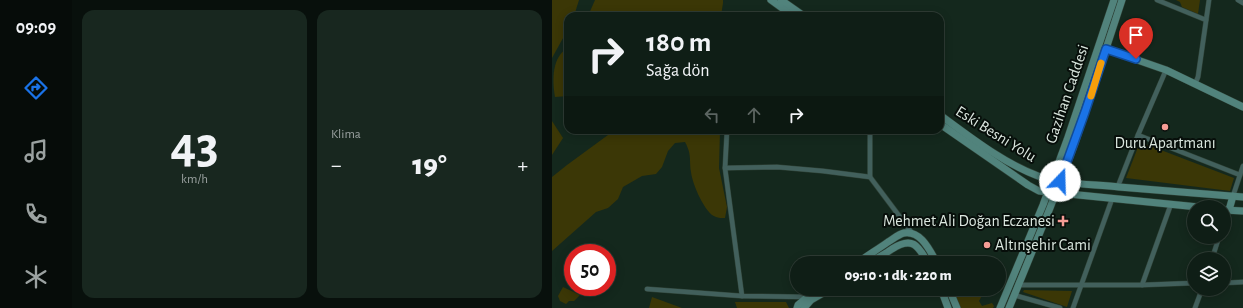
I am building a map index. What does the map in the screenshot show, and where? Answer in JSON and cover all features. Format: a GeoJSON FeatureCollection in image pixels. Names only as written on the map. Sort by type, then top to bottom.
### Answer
{"type":"FeatureCollection","features":[{"type":"Feature","properties":{"kind":"main road"},"geometry":{"type":"LineString","coordinates":[[770,0],[788,12]]}},
{"type":"Feature","properties":{"kind":"main road"},"geometry":{"type":"LineString","coordinates":[[781,0],[798,12]]}},
{"type":"Feature","properties":{"kind":"main road","name":"Gazihan Caddesi"},"geometry":{"type":"LineString","coordinates":[[1000,308],[1048,192],[1080,104],[1114,0]]}},
{"type":"Feature","properties":{"kind":"main road","name":"Gazihan Caddesi"},"geometry":{"type":"LineString","coordinates":[[1009,308],[1056,193],[1085,112],[1122,0]]}},
{"type":"Feature","properties":{"kind":"main road"},"geometry":{"type":"LineString","coordinates":[[1106,49],[1166,70],[1243,107]]}},
{"type":"Feature","properties":{"kind":"main road","name":"Eski Besni Yolu"},"geometry":{"type":"LineString","coordinates":[[944,118],[1013,164],[1037,176],[1082,184],[1243,197]]}},
{"type":"Feature","properties":{"kind":"main road","name":"Eski Besni Yolu"},"geometry":{"type":"LineString","coordinates":[[944,127],[1039,191],[1187,206]]}},
{"type":"Feature","properties":{"kind":"main road"},"geometry":{"type":"LineString","coordinates":[[1028,185],[1043,205]]}},
{"type":"Feature","properties":{"kind":"main road"},"geometry":{"type":"LineString","coordinates":[[1231,200],[1233,196]]}},
{"type":"Feature","properties":{"kind":"main road"},"geometry":{"type":"LineString","coordinates":[[1231,210],[1243,211]]}},
{"type":"Feature","properties":{"kind":"main road"},"geometry":{"type":"LineString","coordinates":[[867,256],[900,234],[905,233],[912,233],[918,236],[925,243],[933,256]]}},
{"type":"Feature","properties":{"kind":"main road"},"geometry":{"type":"LineString","coordinates":[[881,256],[900,244],[907,242],[918,248],[923,256]]}},
{"type":"Feature","properties":{"kind":"main road"},"geometry":{"type":"LineString","coordinates":[[797,308],[798,305],[814,296]]}},
{"type":"Feature","properties":{"kind":"main road"},"geometry":{"type":"LineString","coordinates":[[944,296],[948,308]]}},
{"type":"Feature","properties":{"kind":"main road"},"geometry":{"type":"LineString","coordinates":[[952,296],[957,308]]}},
{"type":"Feature","properties":{"kind":"main road"},"geometry":{"type":"LineString","coordinates":[[804,308],[809,298]]}},
{"type":"Feature","properties":{"kind":"street"},"geometry":{"type":"LineString","coordinates":[[1157,0],[1206,20]]}},
{"type":"Feature","properties":{"kind":"street"},"geometry":{"type":"LineString","coordinates":[[1195,84],[1198,77],[1209,0]]}},
{"type":"Feature","properties":{"kind":"street"},"geometry":{"type":"LineString","coordinates":[[1238,0],[1243,3]]}},
{"type":"Feature","properties":{"kind":"street"},"geometry":{"type":"LineString","coordinates":[[1118,186],[1166,70]]}},
{"type":"Feature","properties":{"kind":"street"},"geometry":{"type":"LineString","coordinates":[[727,134],[725,168],[742,296]]}},
{"type":"Feature","properties":{"kind":"street"},"geometry":{"type":"LineString","coordinates":[[870,134],[870,177],[912,233]]}},
{"type":"Feature","properties":{"kind":"street"},"geometry":{"type":"LineString","coordinates":[[1138,135],[1240,175]]}},
{"type":"Feature","properties":{"kind":"street"},"geometry":{"type":"LineString","coordinates":[[1233,196],[1243,166]]}},
{"type":"Feature","properties":{"kind":"street"},"geometry":{"type":"LineString","coordinates":[[725,168],[776,168],[824,171],[870,177]]}},
{"type":"Feature","properties":{"kind":"street"},"geometry":{"type":"LineString","coordinates":[[1073,308],[1112,199]]}},
{"type":"Feature","properties":{"kind":"street"},"geometry":{"type":"LineString","coordinates":[[1142,285],[1171,204]]}},
{"type":"Feature","properties":{"kind":"street"},"geometry":{"type":"LineString","coordinates":[[1231,283],[1243,282]]}},
{"type":"Feature","properties":{"kind":"street"},"geometry":{"type":"LineString","coordinates":[[1018,285],[1142,285],[1187,283]]}},
{"type":"Feature","properties":{"kind":"street"},"geometry":{"type":"LineString","coordinates":[[647,289],[742,296],[809,298]]}},
{"type":"Feature","properties":{"kind":"street"},"geometry":{"type":"LineString","coordinates":[[1014,295],[1060,308]]}},
{"type":"Feature","properties":{"kind":"street"},"geometry":{"type":"LineString","coordinates":[[1195,308],[1199,296]]}},
{"type":"Feature","properties":{"kind":"shaded area"},"geometry":{"type":"Polygon","coordinates":[[[552,0],[579,0],[575,12],[564,12],[564,36],[552,58],[552,0]]]}},
{"type":"Feature","properties":{"kind":"shaded area"},"geometry":{"type":"Polygon","coordinates":[[[595,0],[723,0],[722,12],[590,12],[595,0]]]}},
{"type":"Feature","properties":{"kind":"shaded area"},"geometry":{"type":"Polygon","coordinates":[[[1176,0],[1200,0],[1198,14],[1182,7],[1180,2],[1176,0]]]}},
{"type":"Feature","properties":{"kind":"shaded area"},"geometry":{"type":"Polygon","coordinates":[[[564,51],[564,96],[555,97],[554,69],[564,51]]]}},
{"type":"Feature","properties":{"kind":"shaded area"},"geometry":{"type":"Polygon","coordinates":[[[552,121],[563,138],[552,155],[552,121]]]}},
{"type":"Feature","properties":{"kind":"shaded area"},"geometry":{"type":"Polygon","coordinates":[[[720,134],[719,168],[727,207],[725,218],[712,215],[704,204],[696,190],[692,177],[687,146],[685,142],[675,143],[668,151],[662,167],[656,174],[642,176],[623,187],[618,199],[608,208],[596,212],[552,251],[552,177],[608,135],[720,134]]]}},
{"type":"Feature","properties":{"kind":"shaded area"},"geometry":{"type":"Polygon","coordinates":[[[1140,142],[1234,178],[1230,191],[1126,178],[1140,142]]]}},
{"type":"Feature","properties":{"kind":"shaded area"},"geometry":{"type":"Polygon","coordinates":[[[563,287],[564,296],[579,296],[574,301],[569,301],[566,304],[560,301],[558,296],[563,287]]]}},
{"type":"Feature","properties":{"kind":"shaded area"},"geometry":{"type":"Polygon","coordinates":[[[1024,290],[1072,291],[1067,307],[1023,292],[1024,290]]]}},
{"type":"Feature","properties":{"kind":"shaded area"},"geometry":{"type":"Polygon","coordinates":[[[955,296],[982,296],[979,301],[982,306],[992,303],[994,306],[993,308],[960,308],[955,296]]]}},
{"type":"Feature","properties":{"kind":"shaded area"},"geometry":{"type":"Polygon","coordinates":[[[652,297],[682,308],[649,308],[652,297]]]}},
{"type":"Feature","properties":{"kind":"shaded area"},"geometry":{"type":"Polygon","coordinates":[[[735,302],[786,302],[789,308],[737,308],[735,302]]]}},
{"type":"Feature","properties":{"kind":"slow traffic"},"geometry":{"type":"LineString","coordinates":[[1091,96],[1101,63]]}},
{"type":"Feature","properties":{"kind":"place","name":"Duru Apartmanı"},"geometry":{"type":"Point","coordinates":[1165,127]}},
{"type":"Feature","properties":{"kind":"place","name":"Mehmet Ali Doğan Eczanesi"},"geometry":{"type":"Point","coordinates":[1063,221]}},
{"type":"Feature","properties":{"kind":"place","name":"Altınşehir Cami"},"geometry":{"type":"Point","coordinates":[987,245]}},
{"type":"Feature","properties":{"kind":"route"},"geometry":{"type":"LineString","coordinates":[[1060,181],[1096,82],[1106,49],[1136,59]]}}]}
